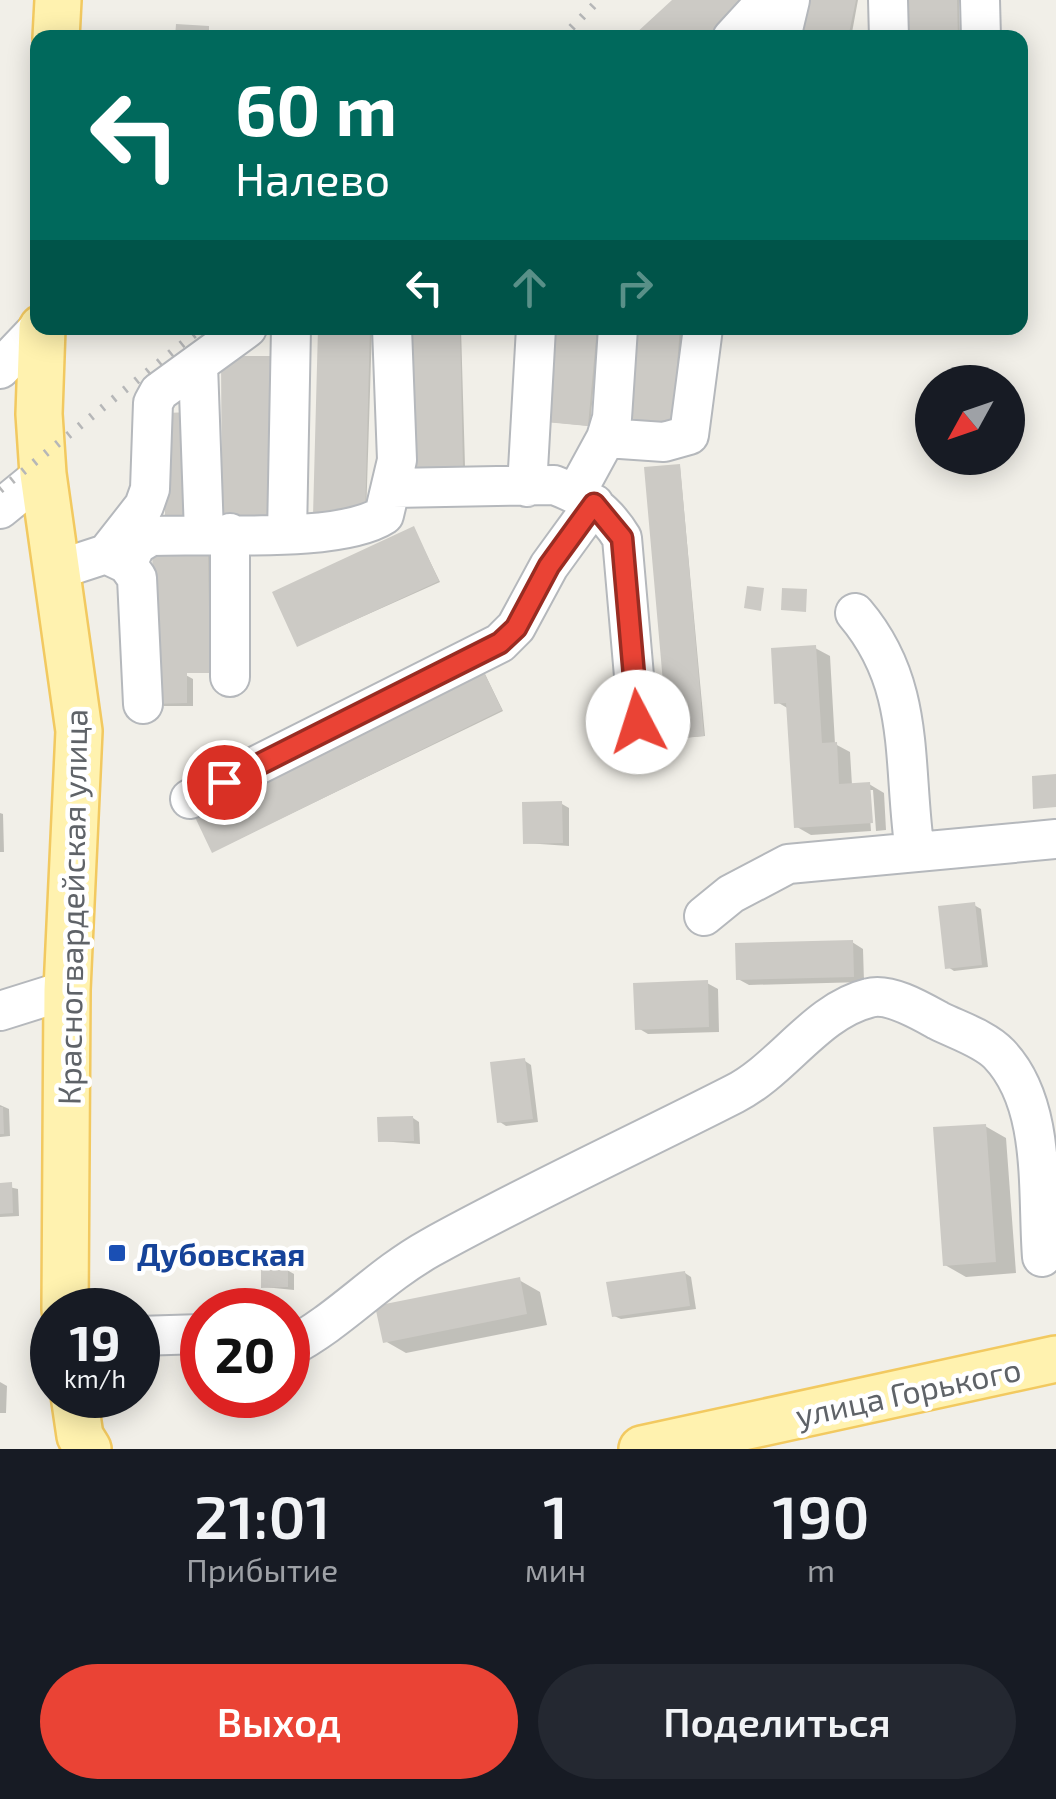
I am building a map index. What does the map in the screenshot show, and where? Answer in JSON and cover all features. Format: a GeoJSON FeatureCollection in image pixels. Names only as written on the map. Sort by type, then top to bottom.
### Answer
{"type":"FeatureCollection","features":[{"type":"Feature","properties":{"kind":"main road"},"geometry":{"type":"LineString","coordinates":[[56,30],[58,0]]}},
{"type":"Feature","properties":{"kind":"main road","name":"Красногвардейская улица"},"geometry":{"type":"LineString","coordinates":[[40,335],[43,474],[79,730],[67,990],[65,1288]]}},
{"type":"Feature","properties":{"kind":"main road","name":"улица Горького"},"geometry":{"type":"LineString","coordinates":[[642,1449],[1056,1360]]}},
{"type":"Feature","properties":{"kind":"lane"},"geometry":{"type":"LineString","coordinates":[[739,30],[767,0]]}},
{"type":"Feature","properties":{"kind":"lane"},"geometry":{"type":"LineString","coordinates":[[784,30],[790,0]]}},
{"type":"Feature","properties":{"kind":"lane"},"geometry":{"type":"LineString","coordinates":[[888,0],[889,30]]}},
{"type":"Feature","properties":{"kind":"lane"},"geometry":{"type":"LineString","coordinates":[[980,0],[981,30]]}},
{"type":"Feature","properties":{"kind":"lane"},"geometry":{"type":"LineString","coordinates":[[0,368],[33,335]]}},
{"type":"Feature","properties":{"kind":"lane"},"geometry":{"type":"LineString","coordinates":[[117,559],[150,490],[153,403],[159,392],[238,335]]}},
{"type":"Feature","properties":{"kind":"lane"},"geometry":{"type":"LineString","coordinates":[[287,534],[291,335]]}},
{"type":"Feature","properties":{"kind":"lane"},"geometry":{"type":"LineString","coordinates":[[54,571],[117,559],[151,536],[287,534],[369,525],[384,515],[397,460],[392,335]]}},
{"type":"Feature","properties":{"kind":"lane"},"geometry":{"type":"LineString","coordinates":[[527,487],[536,335]]}},
{"type":"Feature","properties":{"kind":"lane"},"geometry":{"type":"LineString","coordinates":[[190,799],[500,643],[516,628],[585,498],[606,438],[612,418],[618,335]]}},
{"type":"Feature","properties":{"kind":"lane"},"geometry":{"type":"LineString","coordinates":[[606,438],[664,442],[689,435],[694,426],[702,335]]}},
{"type":"Feature","properties":{"kind":"lane"},"geometry":{"type":"LineString","coordinates":[[198,365],[230,677]]}},
{"type":"Feature","properties":{"kind":"lane"},"geometry":{"type":"LineString","coordinates":[[0,509],[43,474]]}},
{"type":"Feature","properties":{"kind":"lane"},"geometry":{"type":"LineString","coordinates":[[393,488],[554,485],[585,498],[622,538],[638,722]]}},
{"type":"Feature","properties":{"kind":"lane"},"geometry":{"type":"LineString","coordinates":[[117,559],[138,578],[144,704]]}},
{"type":"Feature","properties":{"kind":"lane"},"geometry":{"type":"LineString","coordinates":[[855,613],[878,639],[894,674],[915,852]]}},
{"type":"Feature","properties":{"kind":"lane"},"geometry":{"type":"LineString","coordinates":[[704,916],[731,894],[788,864],[1056,839]]}},
{"type":"Feature","properties":{"kind":"lane"},"geometry":{"type":"LineString","coordinates":[[0,1011],[67,990]]}},
{"type":"Feature","properties":{"kind":"lane"},"geometry":{"type":"LineString","coordinates":[[310,1337],[390,1272],[626,1144],[738,1092],[842,1009],[872,996],[914,1007],[997,1052],[1019,1082],[1030,1108],[1042,1257]]}},
{"type":"Feature","properties":{"kind":"building"},"geometry":{"type":"Polygon","coordinates":[[[672,0],[745,0],[713,30],[639,30],[672,0]]]}},
{"type":"Feature","properties":{"kind":"building"},"geometry":{"type":"Polygon","coordinates":[[[801,0],[856,0],[850,30],[795,30],[801,0]]]}},
{"type":"Feature","properties":{"kind":"building"},"geometry":{"type":"Polygon","coordinates":[[[902,0],[957,0],[958,30],[903,30],[902,0]]]}},
{"type":"Feature","properties":{"kind":"building"},"geometry":{"type":"Polygon","coordinates":[[[176,24],[209,26],[209,30],[176,30],[176,24]]]}},
{"type":"Feature","properties":{"kind":"building"},"geometry":{"type":"Polygon","coordinates":[[[318,335],[370,335],[365,518],[313,516],[318,335]]]}},
{"type":"Feature","properties":{"kind":"building"},"geometry":{"type":"Polygon","coordinates":[[[403,335],[460,335],[463,466],[407,468],[403,335]]]}},
{"type":"Feature","properties":{"kind":"building"},"geometry":{"type":"Polygon","coordinates":[[[542,335],[596,335],[588,426],[535,421],[542,335]]]}},
{"type":"Feature","properties":{"kind":"building"},"geometry":{"type":"Polygon","coordinates":[[[626,335],[679,335],[672,427],[619,423],[626,335]]]}},
{"type":"Feature","properties":{"kind":"building"},"geometry":{"type":"Polygon","coordinates":[[[221,356],[270,356],[271,520],[222,520],[221,356]]]}},
{"type":"Feature","properties":{"kind":"building"},"geometry":{"type":"Polygon","coordinates":[[[193,412],[193,516],[165,516],[165,413],[193,412]]]}},
{"type":"Feature","properties":{"kind":"building"},"geometry":{"type":"Polygon","coordinates":[[[680,464],[704,736],[668,739],[644,467],[680,464]]]}},
{"type":"Feature","properties":{"kind":"building"},"geometry":{"type":"Polygon","coordinates":[[[414,526],[439,581],[297,647],[272,592],[414,526]]]}},
{"type":"Feature","properties":{"kind":"building"},"geometry":{"type":"Polygon","coordinates":[[[152,543],[208,543],[210,673],[187,673],[187,703],[155,704],[152,543]]]}},
{"type":"Feature","properties":{"kind":"building"},"geometry":{"type":"Polygon","coordinates":[[[747,586],[764,588],[761,611],[744,608],[747,586]]]}},
{"type":"Feature","properties":{"kind":"building"},"geometry":{"type":"Polygon","coordinates":[[[782,588],[807,589],[806,612],[781,610],[782,588]]]}},
{"type":"Feature","properties":{"kind":"building"},"geometry":{"type":"Polygon","coordinates":[[[816,645],[822,743],[837,742],[839,784],[870,782],[873,823],[794,828],[786,703],[774,704],[771,648],[816,645]]]}},
{"type":"Feature","properties":{"kind":"building"},"geometry":{"type":"Polygon","coordinates":[[[483,670],[502,710],[212,853],[193,813],[483,670]]]}},
{"type":"Feature","properties":{"kind":"building"},"geometry":{"type":"Polygon","coordinates":[[[1056,774],[1056,807],[1033,809],[1032,776],[1056,774]]]}},
{"type":"Feature","properties":{"kind":"building"},"geometry":{"type":"Polygon","coordinates":[[[562,801],[563,843],[523,844],[522,802],[562,801]]]}},
{"type":"Feature","properties":{"kind":"building"},"geometry":{"type":"Polygon","coordinates":[[[975,902],[982,965],[945,969],[938,906],[975,902]]]}},
{"type":"Feature","properties":{"kind":"building"},"geometry":{"type":"Polygon","coordinates":[[[853,940],[854,977],[736,980],[735,943],[853,940]]]}},
{"type":"Feature","properties":{"kind":"building"},"geometry":{"type":"Polygon","coordinates":[[[708,980],[709,1027],[635,1030],[633,983],[708,980]]]}},
{"type":"Feature","properties":{"kind":"building"},"geometry":{"type":"Polygon","coordinates":[[[525,1058],[533,1119],[497,1123],[490,1062],[525,1058]]]}},
{"type":"Feature","properties":{"kind":"building"},"geometry":{"type":"Polygon","coordinates":[[[3,1107],[4,1134],[0,1134],[3,1107]]]}},
{"type":"Feature","properties":{"kind":"building"},"geometry":{"type":"Polygon","coordinates":[[[413,1116],[414,1141],[378,1142],[377,1117],[413,1116]]]}},
{"type":"Feature","properties":{"kind":"building"},"geometry":{"type":"Polygon","coordinates":[[[986,1124],[996,1262],[943,1266],[933,1127],[986,1124]]]}},
{"type":"Feature","properties":{"kind":"building"},"geometry":{"type":"Polygon","coordinates":[[[12,1182],[13,1213],[0,1214],[0,1183],[12,1182]]]}},
{"type":"Feature","properties":{"kind":"building"},"geometry":{"type":"Polygon","coordinates":[[[288,1267],[288,1287],[261,1288],[261,1268],[288,1267]]]}},
{"type":"Feature","properties":{"kind":"building"},"geometry":{"type":"Polygon","coordinates":[[[685,1271],[690,1306],[612,1317],[606,1282],[685,1271]]]}},
{"type":"Feature","properties":{"kind":"building"},"geometry":{"type":"Polygon","coordinates":[[[520,1277],[527,1314],[383,1343],[375,1306],[520,1277]]]}},
{"type":"Feature","properties":{"kind":"railway"},"geometry":{"type":"LineString","coordinates":[[569,30],[599,0]]}},
{"type":"Feature","properties":{"kind":"railway"},"geometry":{"type":"LineString","coordinates":[[0,490],[193,335]]}},
{"type":"Feature","properties":{"kind":"place","name":"Дубовская"},"geometry":{"type":"Point","coordinates":[117,1253]}},
{"type":"Feature","properties":{"kind":"route"},"geometry":{"type":"LineString","coordinates":[[224,782],[500,643],[516,628],[549,566],[594,504],[622,538],[638,722]]}}]}
